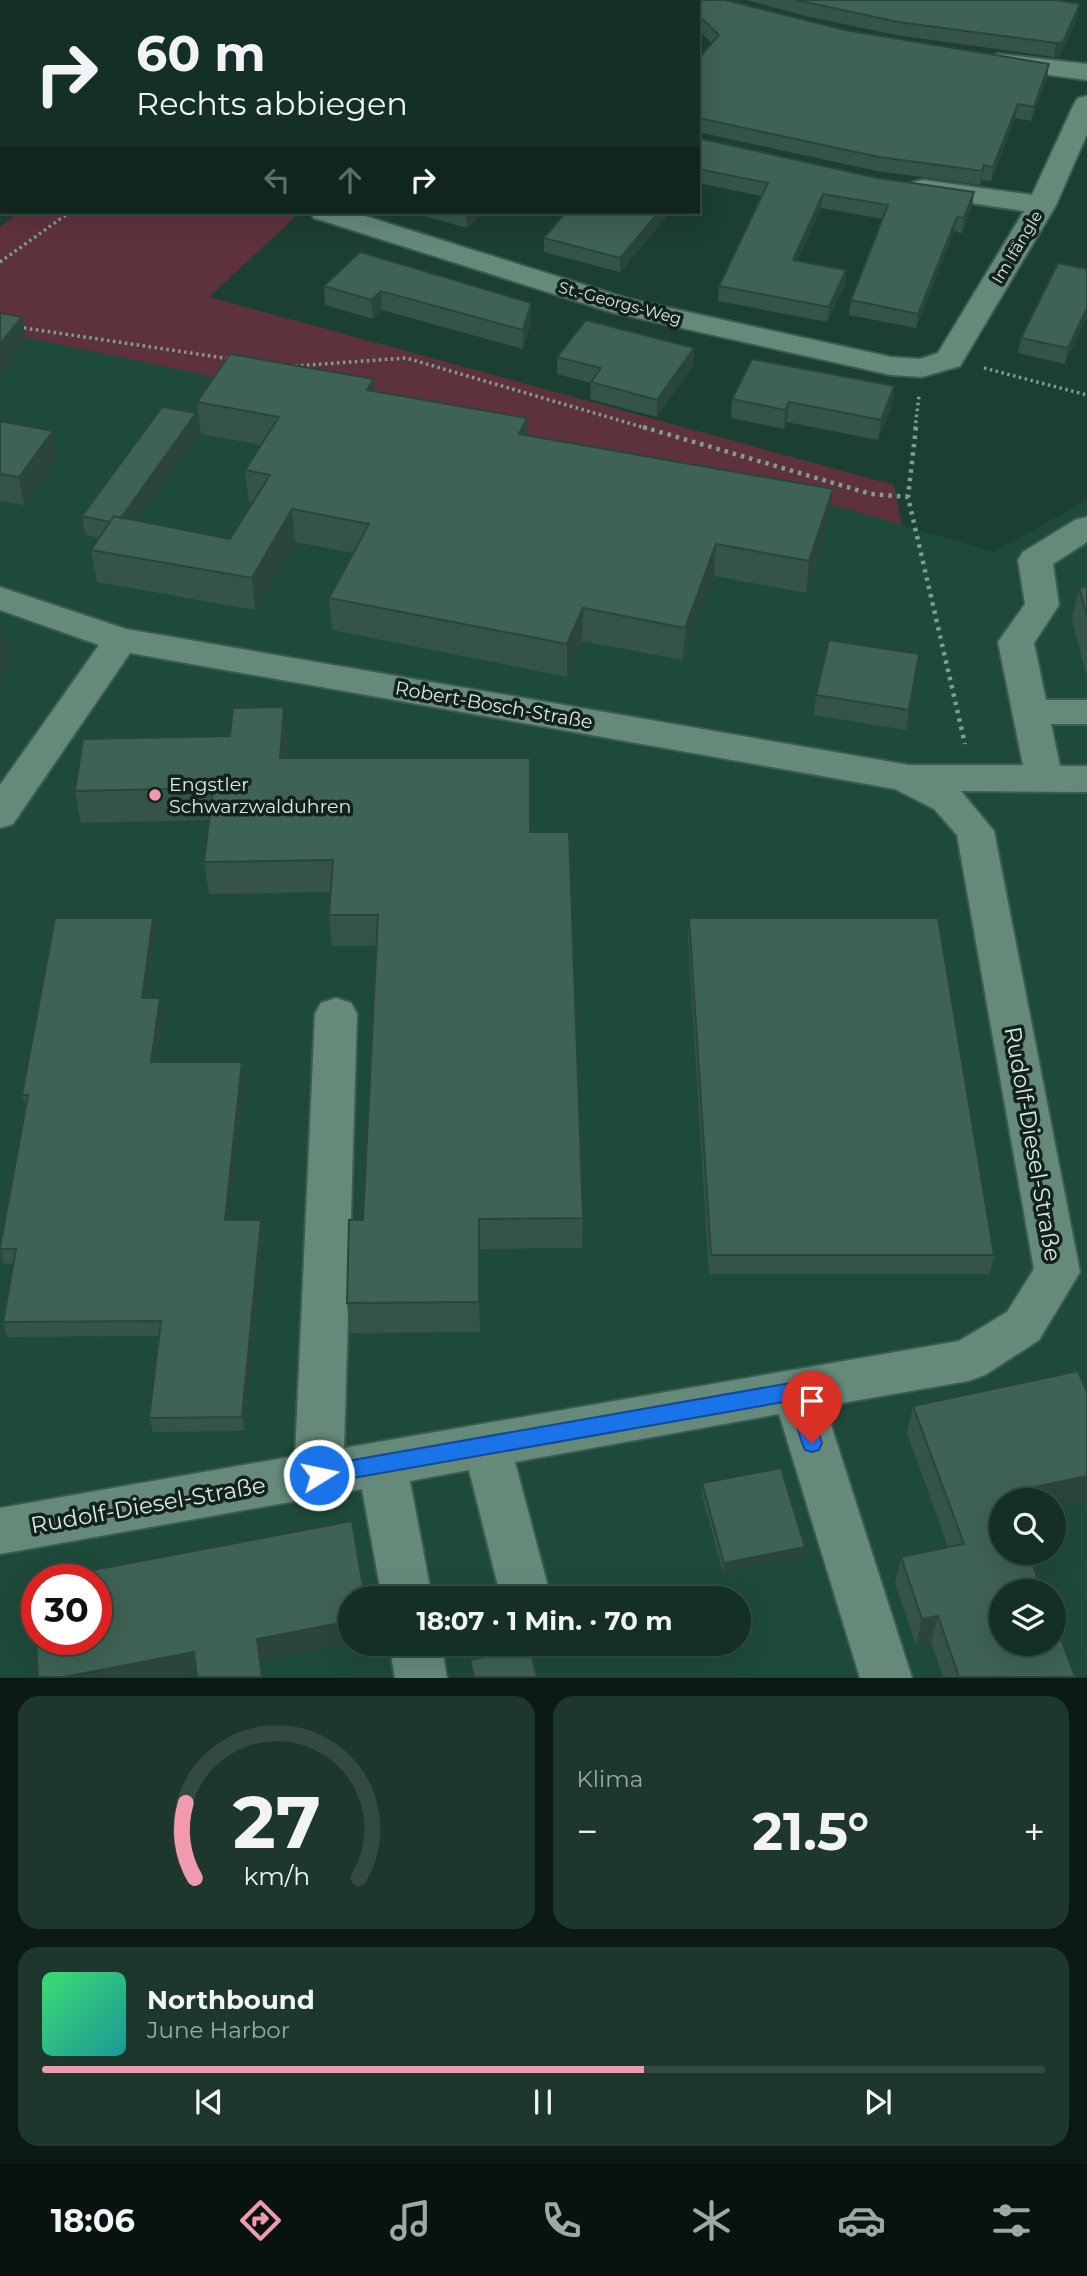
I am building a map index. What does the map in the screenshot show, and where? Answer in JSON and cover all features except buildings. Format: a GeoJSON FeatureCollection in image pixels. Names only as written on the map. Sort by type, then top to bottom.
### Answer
{"type":"FeatureCollection","features":[{"type":"Feature","properties":{"kind":"street"},"geometry":{"type":"LineString","coordinates":[[979,60],[1087,72]]}},
{"type":"Feature","properties":{"kind":"street","name":"Im Ifängle"},"geometry":{"type":"LineString","coordinates":[[936,364],[1042,205],[1087,104]]}},
{"type":"Feature","properties":{"kind":"street"},"geometry":{"type":"LineString","coordinates":[[891,184],[1042,205]]}},
{"type":"Feature","properties":{"kind":"street","name":"St.-Georgs-Weg"},"geometry":{"type":"LineString","coordinates":[[334,214],[622,306],[891,366],[936,364]]}},
{"type":"Feature","properties":{"kind":"street"},"geometry":{"type":"LineString","coordinates":[[1044,779],[1016,642],[1042,605],[1035,560],[1087,527]]}},
{"type":"Feature","properties":{"kind":"street","name":"Robert-Bosch-Straße"},"geometry":{"type":"LineString","coordinates":[[0,597],[121,640],[904,777],[947,800],[975,831]]}},
{"type":"Feature","properties":{"kind":"street"},"geometry":{"type":"LineString","coordinates":[[0,814],[121,640]]}},
{"type":"Feature","properties":{"kind":"street"},"geometry":{"type":"LineString","coordinates":[[1031,712],[1087,712]]}},
{"type":"Feature","properties":{"kind":"street"},"geometry":{"type":"LineString","coordinates":[[904,777],[1087,779]]}},
{"type":"Feature","properties":{"kind":"street","name":"Rudolf-Diesel-Straße"},"geometry":{"type":"LineString","coordinates":[[0,1531],[968,1360],[1023,1326],[1057,1272],[975,831]]}},
{"type":"Feature","properties":{"kind":"street"},"geometry":{"type":"LineString","coordinates":[[319,1475],[336,1014]]}},
{"type":"Feature","properties":{"kind":"street"},"geometry":{"type":"LineString","coordinates":[[796,1391],[886,1678]]}},
{"type":"Feature","properties":{"kind":"street"},"geometry":{"type":"LineString","coordinates":[[487,1446],[523,1586]]}},
{"type":"Feature","properties":{"kind":"street"},"geometry":{"type":"LineString","coordinates":[[382,1464],[405,1586]]}},
{"type":"Feature","properties":{"kind":"street"},"geometry":{"type":"LineString","coordinates":[[417,1656],[421,1678]]}},
{"type":"Feature","properties":{"kind":"path"},"geometry":{"type":"LineString","coordinates":[[0,262],[67,214]]}},
{"type":"Feature","properties":{"kind":"path"},"geometry":{"type":"LineString","coordinates":[[13,326],[243,361]]}},
{"type":"Feature","properties":{"kind":"path"},"geometry":{"type":"LineString","coordinates":[[293,366],[317,367],[375,358],[406,358],[871,494],[908,496]]}},
{"type":"Feature","properties":{"kind":"path"},"geometry":{"type":"LineString","coordinates":[[973,779],[908,496],[936,364],[1087,395]]}},
{"type":"Feature","properties":{"kind":"shaded area"},"geometry":{"type":"Polygon","coordinates":[[[16,214],[285,214],[295,217],[209,297],[894,485],[902,525],[844,508],[0,332],[0,227],[16,214]]]}},
{"type":"Feature","properties":{"kind":"shaded area"},"geometry":{"type":"Polygon","coordinates":[[[0,332],[844,508],[994,552],[1087,500],[1087,1677],[0,1677],[0,332]]]}},
{"type":"Feature","properties":{"kind":"place","name":"Engstler Schwarzwalduhren"},"geometry":{"type":"Point","coordinates":[155,795]}},
{"type":"Feature","properties":{"kind":"route"},"geometry":{"type":"LineString","coordinates":[[319,1475],[796,1391],[812,1443]]}}]}
